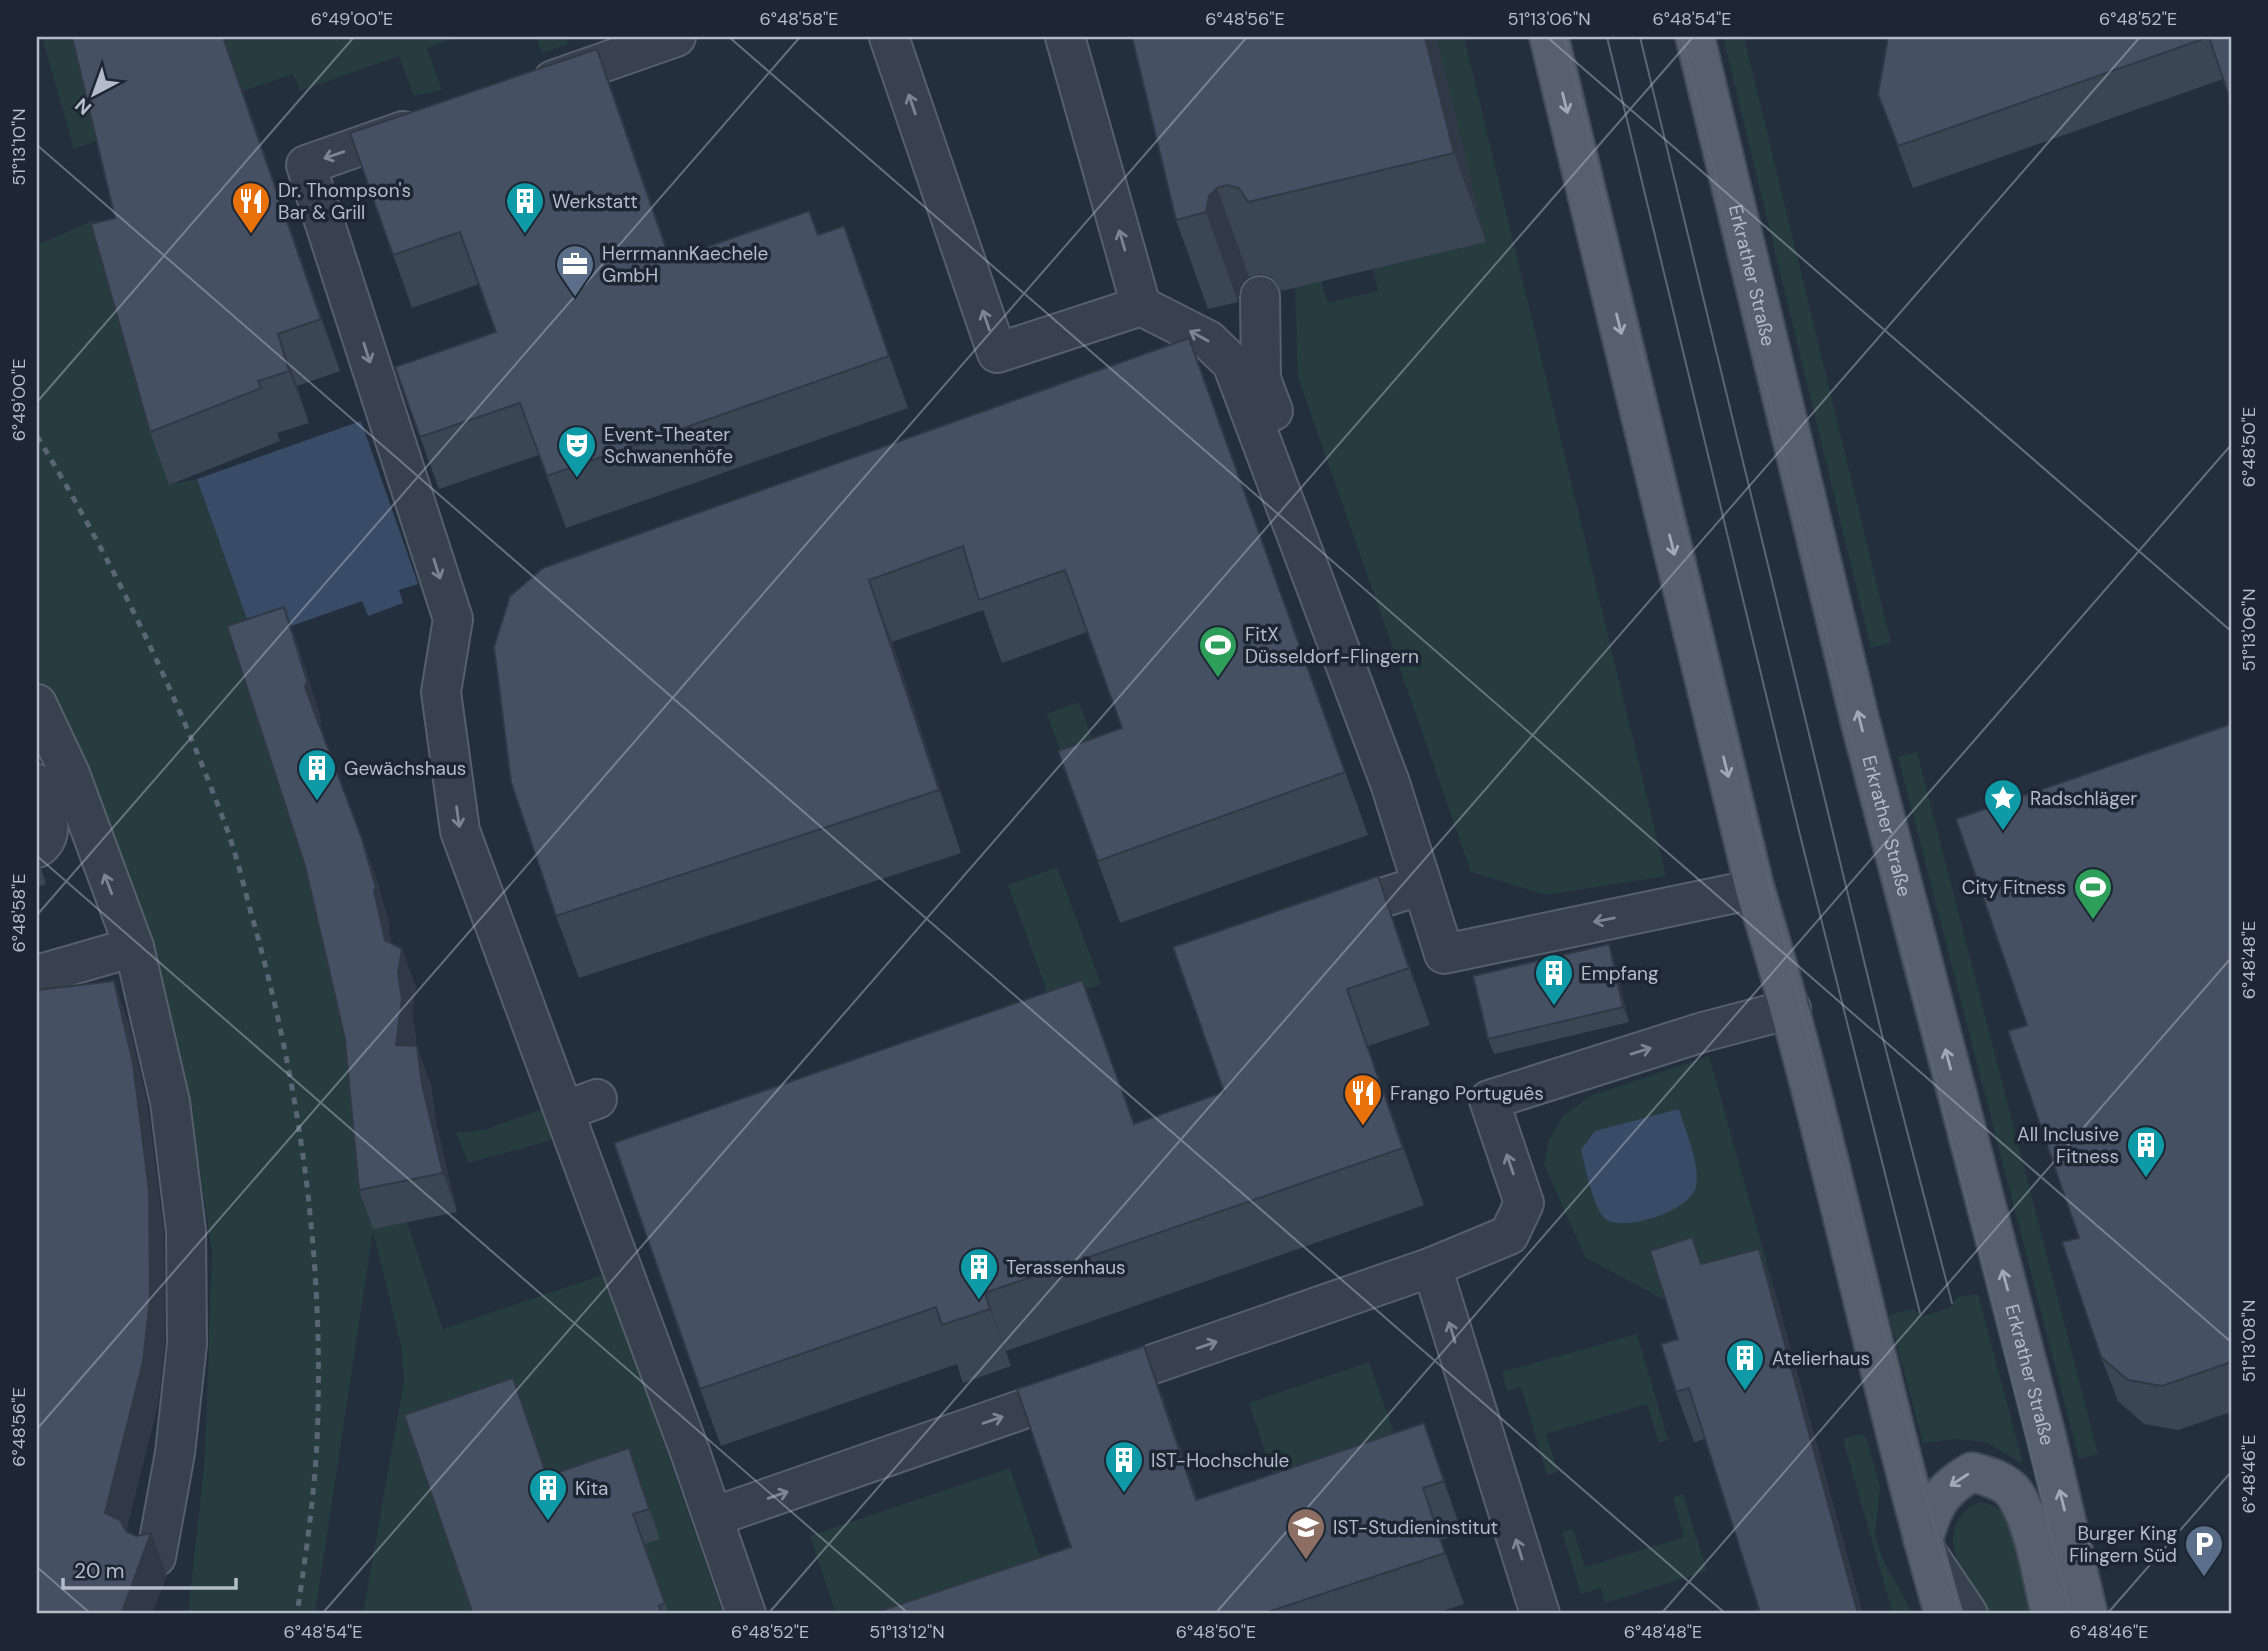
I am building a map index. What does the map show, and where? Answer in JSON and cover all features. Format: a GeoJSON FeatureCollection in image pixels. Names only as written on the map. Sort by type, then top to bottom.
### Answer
{"type":"FeatureCollection","features":[{"type":"Feature","properties":{"kind":"main road"},"geometry":{"type":"LineString","coordinates":[[1549,37],[1755,889],[1791,1009],[1891,1427],[1944,1614]]}},
{"type":"Feature","properties":{"kind":"main road","name":"Erkrather Straße"},"geometry":{"type":"LineString","coordinates":[[1695,37],[1860,721],[2047,1439],[2088,1614]]}},
{"type":"Feature","properties":{"kind":"main road"},"geometry":{"type":"LineString","coordinates":[[1925,1546],[1931,1515],[1952,1483],[1972,1472],[1994,1478],[2014,1492],[2031,1531],[2051,1614]]}},
{"type":"Feature","properties":{"kind":"street"},"geometry":{"type":"LineString","coordinates":[[519,91],[676,37]]}},
{"type":"Feature","properties":{"kind":"street"},"geometry":{"type":"LineString","coordinates":[[888,37],[997,352],[1141,306],[1208,341],[1252,383],[1467,948]]}},
{"type":"Feature","properties":{"kind":"street"},"geometry":{"type":"LineString","coordinates":[[1065,37],[1141,306]]}},
{"type":"Feature","properties":{"kind":"street"},"geometry":{"type":"LineString","coordinates":[[441,118],[306,165],[453,619],[441,692],[460,831],[580,1105],[746,1614]]}},
{"type":"Feature","properties":{"kind":"street"},"geometry":{"type":"LineString","coordinates":[[1260,296],[1252,383],[1390,783],[1444,954],[1755,889]]}},
{"type":"Feature","properties":{"kind":"street"},"geometry":{"type":"LineString","coordinates":[[37,704],[70,774],[134,947],[170,1102],[186,1231],[187,1344],[175,1453],[156,1557]]}},
{"type":"Feature","properties":{"kind":"street"},"geometry":{"type":"LineString","coordinates":[[37,784],[50,829],[45,842],[37,848]]}},
{"type":"Feature","properties":{"kind":"street"},"geometry":{"type":"LineString","coordinates":[[1366,903],[1422,885]]}},
{"type":"Feature","properties":{"kind":"street"},"geometry":{"type":"LineString","coordinates":[[37,975],[134,947]]}},
{"type":"Feature","properties":{"kind":"street"},"geometry":{"type":"LineString","coordinates":[[713,1517],[1432,1267],[1509,1236],[1524,1203],[1489,1100],[1703,1032],[1791,1009]]}},
{"type":"Feature","properties":{"kind":"street"},"geometry":{"type":"LineString","coordinates":[[1432,1267],[1539,1614]]}},
{"type":"Feature","properties":{"kind":"street"},"geometry":{"type":"LineString","coordinates":[[1925,1546],[1968,1614]]}},
{"type":"Feature","properties":{"kind":"green space"},"geometry":{"type":"Polygon","coordinates":[[[42,37],[457,37],[427,48],[442,90],[414,96],[399,56],[300,91],[293,74],[74,149],[42,37]]]}},
{"type":"Feature","properties":{"kind":"green space"},"geometry":{"type":"Polygon","coordinates":[[[536,37],[566,37],[568,44],[542,53],[536,37]]]}},
{"type":"Feature","properties":{"kind":"green space"},"geometry":{"type":"Polygon","coordinates":[[[1436,37],[1464,37],[1666,876],[1546,895],[1471,872],[1298,377],[1295,287],[1321,281],[1328,303],[1378,291],[1373,269],[1486,242],[1436,37]]]}},
{"type":"Feature","properties":{"kind":"green space"},"geometry":{"type":"Polygon","coordinates":[[[1723,37],[1744,37],[1891,643],[1871,648],[1723,37]]]}},
{"type":"Feature","properties":{"kind":"green space"},"geometry":{"type":"Polygon","coordinates":[[[94,220],[169,485],[197,479],[254,639],[231,648],[241,665],[319,905],[407,1222],[443,1329],[605,1274],[723,1614],[363,1614],[404,1380],[401,1346],[373,1231],[315,1614],[188,1614],[205,1457],[212,1251],[185,1076],[102,822],[37,675],[37,245],[94,220]]]}},
{"type":"Feature","properties":{"kind":"green space"},"geometry":{"type":"Polygon","coordinates":[[[1079,702],[1106,777],[1074,788],[1047,714],[1079,702]]]}},
{"type":"Feature","properties":{"kind":"green space"},"geometry":{"type":"Polygon","coordinates":[[[1917,752],[2098,1454],[2079,1459],[1898,757],[1917,752]]]}},
{"type":"Feature","properties":{"kind":"green space"},"geometry":{"type":"Polygon","coordinates":[[[1057,867],[1101,984],[1051,1002],[1008,885],[1057,867]]]}},
{"type":"Feature","properties":{"kind":"green space"},"geometry":{"type":"Polygon","coordinates":[[[1709,1056],[1777,1299],[1719,1315],[1668,1302],[1585,1257],[1544,1164],[1549,1140],[1563,1116],[1590,1096],[1709,1056]]]}},
{"type":"Feature","properties":{"kind":"green space"},"geometry":{"type":"Polygon","coordinates":[[[542,1109],[556,1139],[468,1163],[456,1133],[487,1129],[542,1109]]]}},
{"type":"Feature","properties":{"kind":"green space"},"geometry":{"type":"Polygon","coordinates":[[[1978,1294],[2021,1463],[1986,1442],[1956,1439],[1923,1443],[1889,1315],[1913,1309],[1923,1316],[1949,1308],[1957,1297],[1978,1294]]]}},
{"type":"Feature","properties":{"kind":"green space"},"geometry":{"type":"Polygon","coordinates":[[[1637,1334],[1668,1440],[1659,1443],[1647,1404],[1546,1434],[1558,1472],[1547,1475],[1521,1387],[1507,1391],[1502,1372],[1637,1334]]]}},
{"type":"Feature","properties":{"kind":"green space"},"geometry":{"type":"Polygon","coordinates":[[[1369,1362],[1395,1436],[1274,1478],[1249,1403],[1369,1362]]]}},
{"type":"Feature","properties":{"kind":"green space"},"geometry":{"type":"Polygon","coordinates":[[[1861,1434],[1866,1437],[1880,1487],[1875,1536],[1884,1562],[1913,1614],[1893,1614],[1843,1439],[1861,1434]]]}},
{"type":"Feature","properties":{"kind":"green space"},"geometry":{"type":"Polygon","coordinates":[[[1010,1468],[1046,1574],[924,1614],[836,1614],[810,1536],[1010,1468]]]}},
{"type":"Feature","properties":{"kind":"green space"},"geometry":{"type":"Polygon","coordinates":[[[1683,1494],[1707,1571],[1605,1603],[1601,1588],[1581,1594],[1562,1532],[1573,1529],[1585,1567],[1684,1537],[1673,1498],[1683,1494]]]}},
{"type":"Feature","properties":{"kind":"green space"},"geometry":{"type":"Polygon","coordinates":[[[1978,1503],[1992,1505],[2003,1514],[2012,1528],[2025,1565],[2036,1614],[1989,1614],[1968,1581],[1956,1556],[1954,1532],[1964,1513],[1978,1503]]]}},
{"type":"Feature","properties":{"kind":"water"},"geometry":{"type":"Polygon","coordinates":[[[361,421],[418,584],[399,590],[403,603],[368,616],[362,601],[254,639],[197,479],[361,421]]]}},
{"type":"Feature","properties":{"kind":"water"},"geometry":{"type":"Polygon","coordinates":[[[1679,1109],[1696,1169],[1696,1187],[1691,1196],[1657,1217],[1629,1223],[1607,1220],[1602,1216],[1594,1199],[1581,1150],[1595,1131],[1679,1109]]]}},
{"type":"Feature","properties":{"kind":"building"},"geometry":{"type":"Polygon","coordinates":[[[72,37],[223,37],[321,319],[278,334],[289,371],[258,381],[261,388],[150,432],[91,224],[115,218],[72,37]]]}},
{"type":"Feature","properties":{"kind":"building"},"geometry":{"type":"Polygon","coordinates":[[[1132,37],[1425,37],[1454,153],[1248,202],[1239,188],[1227,185],[1217,188],[1209,196],[1206,212],[1176,220],[1132,37]]]}},
{"type":"Feature","properties":{"kind":"building"},"geometry":{"type":"Polygon","coordinates":[[[1888,37],[2209,37],[1898,146],[1878,94],[1888,37]]]}},
{"type":"Feature","properties":{"kind":"building"},"geometry":{"type":"Polygon","coordinates":[[[2209,37],[2231,37],[2231,102],[2209,37]]]}},
{"type":"Feature","properties":{"kind":"building"},"geometry":{"type":"Polygon","coordinates":[[[597,49],[670,260],[809,211],[818,235],[844,226],[889,356],[547,476],[520,403],[420,437],[395,367],[496,332],[460,232],[393,255],[350,133],[597,49]]]}},
{"type":"Feature","properties":{"kind":"building"},"geometry":{"type":"Polygon","coordinates":[[[1189,338],[1345,772],[1098,861],[1058,751],[1122,728],[1065,570],[979,600],[963,546],[869,580],[939,790],[556,916],[511,782],[494,647],[510,596],[543,568],[1189,338]]]}},
{"type":"Feature","properties":{"kind":"building","name":"Gewächshaus"},"geometry":{"type":"Polygon","coordinates":[[[284,607],[307,681],[305,687],[362,839],[376,888],[374,890],[385,940],[402,949],[398,973],[402,999],[396,1045],[417,1046],[422,1084],[443,1173],[359,1190],[345,1039],[305,866],[227,626],[284,607]]]}},
{"type":"Feature","properties":{"kind":"building","name":"All Inclusive Fitness"},"geometry":{"type":"Polygon","coordinates":[[[2231,724],[2231,1362],[2162,1386],[2128,1380],[2101,1357],[2062,1242],[2079,1238],[2008,1031],[2027,1025],[1956,819],[2231,724]]]}},
{"type":"Feature","properties":{"kind":"building"},"geometry":{"type":"Polygon","coordinates":[[[1378,876],[1409,968],[1347,989],[1403,1148],[985,1293],[990,1309],[942,1325],[936,1307],[700,1389],[614,1143],[1082,980],[1134,1124],[1224,1092],[1173,947],[1378,876]]]}},
{"type":"Feature","properties":{"kind":"building","name":"Empfang"},"geometry":{"type":"Polygon","coordinates":[[[1609,944],[1623,1007],[1488,1039],[1473,976],[1609,944]]]}},
{"type":"Feature","properties":{"kind":"building"},"geometry":{"type":"Polygon","coordinates":[[[114,981],[133,1063],[149,1190],[150,1300],[143,1362],[105,1513],[120,1520],[126,1531],[136,1536],[151,1533],[121,1614],[37,1614],[37,990],[114,981]]]}},
{"type":"Feature","properties":{"kind":"building"},"geometry":{"type":"Polygon","coordinates":[[[1692,1237],[1701,1264],[1759,1249],[1858,1614],[1743,1614],[1759,1609],[1689,1388],[1676,1392],[1661,1344],[1678,1339],[1650,1251],[1692,1237]]]}},
{"type":"Feature","properties":{"kind":"building"},"geometry":{"type":"Polygon","coordinates":[[[1144,1346],[1196,1500],[1424,1423],[1444,1481],[1423,1488],[1445,1553],[1262,1614],[871,1614],[1071,1547],[1017,1389],[1144,1346]]]}},
{"type":"Feature","properties":{"kind":"building","name":"Kita"},"geometry":{"type":"Polygon","coordinates":[[[513,1378],[547,1476],[629,1448],[649,1509],[633,1514],[665,1603],[659,1606],[662,1614],[473,1614],[404,1415],[513,1378]]]}},
{"type":"Feature","properties":{"kind":"tram line"},"geometry":{"type":"LineString","coordinates":[[1564,37],[1769,883],[1931,1515],[1960,1614]]}},
{"type":"Feature","properties":{"kind":"tram line"},"geometry":{"type":"LineString","coordinates":[[1607,37],[1799,831],[1920,1313]]}},
{"type":"Feature","properties":{"kind":"tram line"},"geometry":{"type":"LineString","coordinates":[[1640,37],[1882,1035],[1952,1303]]}},
{"type":"Feature","properties":{"kind":"tram line"},"geometry":{"type":"LineString","coordinates":[[1682,37],[1873,828],[2071,1614]]}},
{"type":"Feature","properties":{"kind":"railway"},"geometry":{"type":"LineString","coordinates":[[37,436],[118,580],[188,730],[228,832],[271,986],[295,1106],[316,1288],[316,1462],[297,1614]]}},
{"type":"Feature","properties":{"kind":"place","name":"Dr. Thompson's Bar & Grill"},"geometry":{"type":"Point","coordinates":[251,235]}},
{"type":"Feature","properties":{"kind":"place","name":"Werkstatt"},"geometry":{"type":"Point","coordinates":[525,235]}},
{"type":"Feature","properties":{"kind":"place","name":"HerrmannKaechele GmbH"},"geometry":{"type":"Point","coordinates":[575,298]}},
{"type":"Feature","properties":{"kind":"place","name":"Event-Theater Schwanenhöfe"},"geometry":{"type":"Point","coordinates":[577,479]}},
{"type":"Feature","properties":{"kind":"place","name":"FitX Düsseldorf-Flingern"},"geometry":{"type":"Point","coordinates":[1218,679]}},
{"type":"Feature","properties":{"kind":"place","name":"Gewächshaus"},"geometry":{"type":"Point","coordinates":[317,802]}},
{"type":"Feature","properties":{"kind":"place","name":"Radschläger"},"geometry":{"type":"Point","coordinates":[2003,832]}},
{"type":"Feature","properties":{"kind":"place","name":"City Fitness"},"geometry":{"type":"Point","coordinates":[2093,921]}},
{"type":"Feature","properties":{"kind":"place","name":"Empfang"},"geometry":{"type":"Point","coordinates":[1554,1007]}},
{"type":"Feature","properties":{"kind":"place","name":"Frango Português"},"geometry":{"type":"Point","coordinates":[1363,1127]}},
{"type":"Feature","properties":{"kind":"place","name":"All Inclusive Fitness"},"geometry":{"type":"Point","coordinates":[2146,1179]}},
{"type":"Feature","properties":{"kind":"place","name":"Terassenhaus"},"geometry":{"type":"Point","coordinates":[979,1301]}},
{"type":"Feature","properties":{"kind":"place","name":"Atelierhaus"},"geometry":{"type":"Point","coordinates":[1745,1392]}},
{"type":"Feature","properties":{"kind":"place","name":"IST-Hochschule"},"geometry":{"type":"Point","coordinates":[1124,1494]}},
{"type":"Feature","properties":{"kind":"place","name":"Kita"},"geometry":{"type":"Point","coordinates":[548,1522]}},
{"type":"Feature","properties":{"kind":"place","name":"IST-Studieninstitut"},"geometry":{"type":"Point","coordinates":[1306,1561]}},
{"type":"Feature","properties":{"kind":"place","name":"Burger King Flingern Süd"},"geometry":{"type":"Point","coordinates":[2204,1578]}}]}
